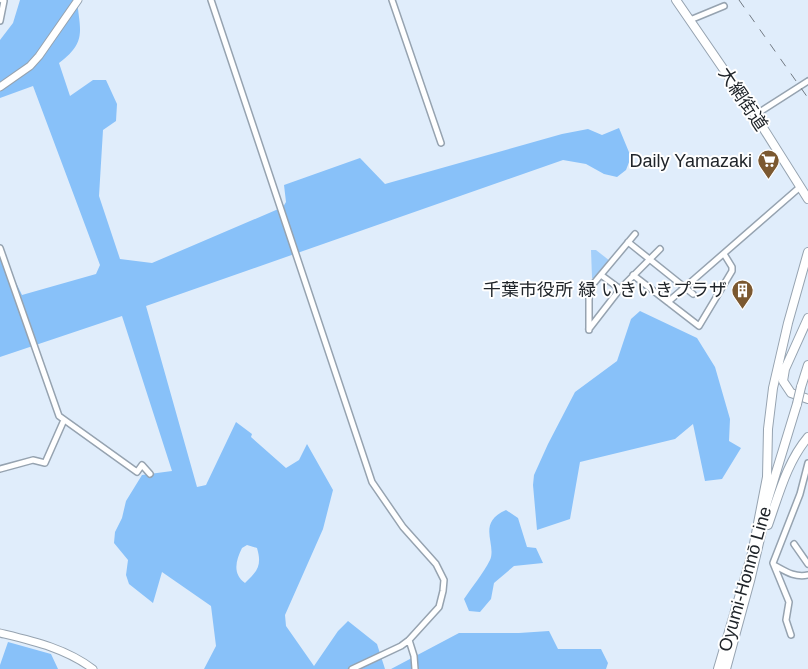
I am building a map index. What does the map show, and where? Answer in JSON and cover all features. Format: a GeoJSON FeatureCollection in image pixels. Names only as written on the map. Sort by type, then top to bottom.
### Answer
{"type":"FeatureCollection","features":[{"type":"Feature","properties":{"kind":"main road","name":"大網街道"},"geometry":{"type":"LineString","coordinates":[[676,0],[755,115],[808,199]]}},
{"type":"Feature","properties":{"kind":"main road"},"geometry":{"type":"LineString","coordinates":[[754,554],[767,477],[768,429],[772,388],[808,252]]}},
{"type":"Feature","properties":{"kind":"main road"},"geometry":{"type":"LineString","coordinates":[[808,318],[785,369],[783,381],[791,393],[808,399]]}},
{"type":"Feature","properties":{"kind":"main road","name":"Oyumi-Honnō Line"},"geometry":{"type":"LineString","coordinates":[[718,669],[754,554],[808,365]]}},
{"type":"Feature","properties":{"kind":"main road"},"geometry":{"type":"LineString","coordinates":[[754,554],[786,472],[795,454],[808,437]]}},
{"type":"Feature","properties":{"kind":"main road","name":"Oyumi-Honnō Line"},"geometry":{"type":"LineString","coordinates":[[726,669],[754,554]]}},
{"type":"Feature","properties":{"kind":"street"},"geometry":{"type":"LineString","coordinates":[[0,21],[4,7],[4,1],[2,0]]}},
{"type":"Feature","properties":{"kind":"street"},"geometry":{"type":"LineString","coordinates":[[0,87],[30,66],[40,56],[78,0]]}},
{"type":"Feature","properties":{"kind":"street"},"geometry":{"type":"LineString","coordinates":[[211,0],[372,482],[403,527],[436,564],[444,580],[439,607],[409,640],[401,646],[352,669]]}},
{"type":"Feature","properties":{"kind":"street"},"geometry":{"type":"LineString","coordinates":[[392,0],[440,143]]}},
{"type":"Feature","properties":{"kind":"street"},"geometry":{"type":"LineString","coordinates":[[690,20],[724,6]]}},
{"type":"Feature","properties":{"kind":"street"},"geometry":{"type":"LineString","coordinates":[[755,115],[808,81]]}},
{"type":"Feature","properties":{"kind":"street"},"geometry":{"type":"LineString","coordinates":[[668,302],[800,187]]}},
{"type":"Feature","properties":{"kind":"street"},"geometry":{"type":"LineString","coordinates":[[636,234],[589,289],[589,330],[620,289],[660,249]]}},
{"type":"Feature","properties":{"kind":"street"},"geometry":{"type":"LineString","coordinates":[[628,242],[693,294]]}},
{"type":"Feature","properties":{"kind":"street"},"geometry":{"type":"LineString","coordinates":[[0,248],[59,416],[137,472],[142,465],[150,474]]}},
{"type":"Feature","properties":{"kind":"street"},"geometry":{"type":"LineString","coordinates":[[633,275],[699,326],[732,272],[732,267],[724,254]]}},
{"type":"Feature","properties":{"kind":"street"},"geometry":{"type":"LineString","coordinates":[[601,275],[620,289]]}},
{"type":"Feature","properties":{"kind":"street"},"geometry":{"type":"LineString","coordinates":[[0,469],[33,460],[46,463],[64,420]]}},
{"type":"Feature","properties":{"kind":"street"},"geometry":{"type":"LineString","coordinates":[[791,635],[784,621],[789,602],[772,563],[800,494],[808,463]]}},
{"type":"Feature","properties":{"kind":"street"},"geometry":{"type":"LineString","coordinates":[[794,544],[808,564]]}},
{"type":"Feature","properties":{"kind":"street"},"geometry":{"type":"LineString","coordinates":[[774,565],[790,574],[798,576],[808,575]]}},
{"type":"Feature","properties":{"kind":"street"},"geometry":{"type":"LineString","coordinates":[[0,633],[58,649],[70,654],[93,669]]}},
{"type":"Feature","properties":{"kind":"street"},"geometry":{"type":"LineString","coordinates":[[409,640],[414,656],[415,669]]}},
{"type":"Feature","properties":{"kind":"shaded area"},"geometry":{"type":"Polygon","coordinates":[[[20,0],[77,0],[80,28],[78,42],[68,56],[59,63],[70,96],[93,80],[106,80],[117,104],[116,121],[103,130],[99,196],[120,259],[152,263],[283,207],[286,202],[284,185],[360,158],[385,184],[562,134],[588,129],[602,135],[619,128],[631,157],[626,170],[617,177],[604,174],[586,164],[563,160],[146,306],[197,487],[206,485],[236,422],[252,434],[251,437],[286,468],[299,460],[307,444],[333,490],[323,529],[285,615],[286,626],[314,666],[338,631],[348,621],[377,644],[385,669],[204,669],[216,646],[211,606],[162,572],[153,603],[129,584],[126,575],[128,560],[114,543],[115,532],[122,518],[126,501],[142,475],[172,471],[122,316],[0,357],[0,250],[22,295],[96,274],[100,265],[33,86],[0,98],[0,40],[13,23],[20,0]],[[247,545],[242,548],[238,557],[236,567],[238,575],[245,583],[258,567],[257,548],[247,545]]]}},
{"type":"Feature","properties":{"kind":"shaded area"},"geometry":{"type":"Polygon","coordinates":[[[591,250],[596,250],[610,261],[595,280],[592,278],[591,250]]]}},
{"type":"Feature","properties":{"kind":"shaded area"},"geometry":{"type":"Polygon","coordinates":[[[640,311],[697,338],[715,367],[730,419],[729,441],[741,448],[722,479],[705,481],[693,424],[675,439],[580,462],[570,519],[537,530],[533,485],[534,475],[548,444],[575,392],[617,361],[631,319],[640,311]]]}},
{"type":"Feature","properties":{"kind":"shaded area"},"geometry":{"type":"Polygon","coordinates":[[[506,510],[518,518],[527,547],[536,548],[543,563],[514,566],[494,583],[491,599],[480,612],[469,611],[464,599],[490,560],[489,534],[492,521],[497,515],[506,510]]]}},
{"type":"Feature","properties":{"kind":"shaded area"},"geometry":{"type":"Polygon","coordinates":[[[549,631],[558,649],[601,649],[608,663],[606,669],[391,669],[459,633],[549,631]]]}},
{"type":"Feature","properties":{"kind":"shaded area"},"geometry":{"type":"Polygon","coordinates":[[[8,642],[51,654],[58,669],[0,669],[8,642]]]}},
{"type":"Feature","properties":{"kind":"railway"},"geometry":{"type":"LineString","coordinates":[[739,0],[808,98]]}},
{"type":"Feature","properties":{"kind":"place","name":"Daily Yamazaki"},"geometry":{"type":"Point","coordinates":[768,180]}},
{"type":"Feature","properties":{"kind":"place","name":"千葉市役所 緑 いきいきプラザ"},"geometry":{"type":"Point","coordinates":[743,309]}}]}
